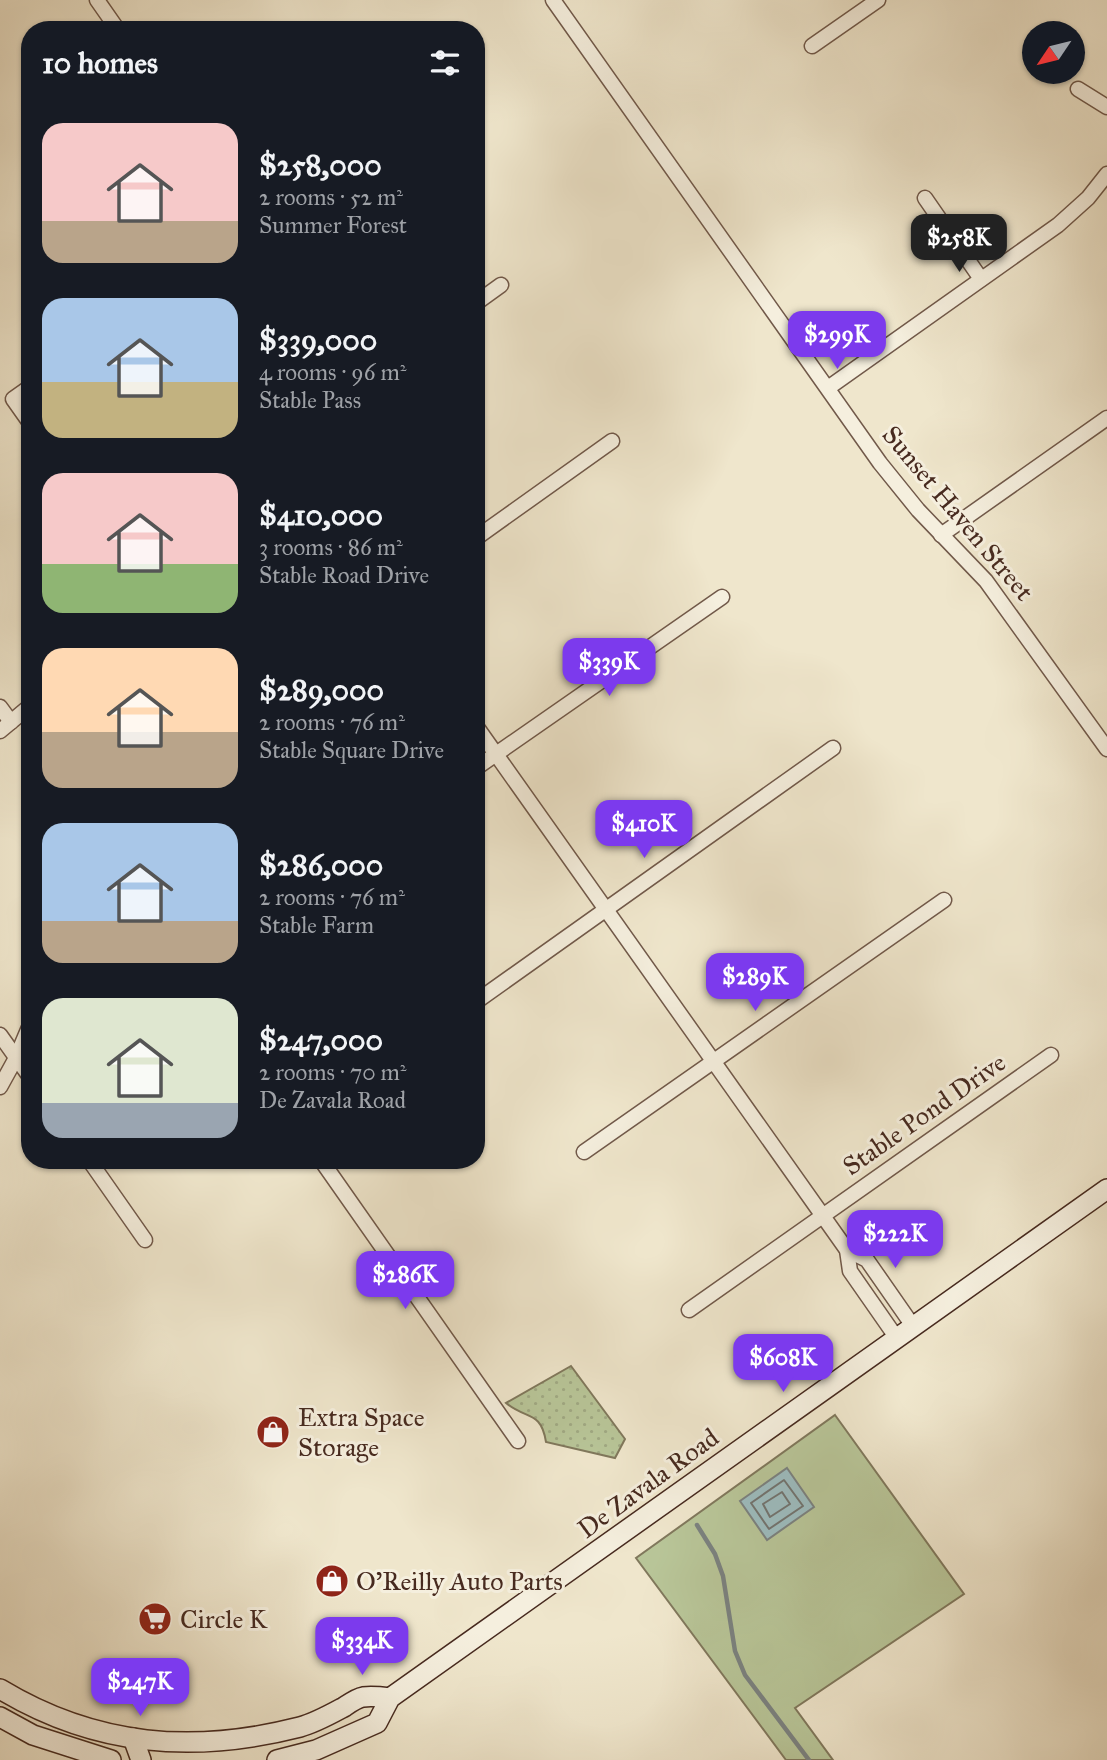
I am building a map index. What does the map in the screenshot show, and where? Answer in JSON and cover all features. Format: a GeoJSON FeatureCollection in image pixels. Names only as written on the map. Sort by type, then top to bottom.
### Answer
{"type":"FeatureCollection","features":[{"type":"Feature","properties":{"kind":"main road","name":"De Zavala Road"},"geometry":{"type":"LineString","coordinates":[[277,1760],[316,1749],[377,1723],[390,1698],[1107,1189]]}},
{"type":"Feature","properties":{"kind":"main road"},"geometry":{"type":"LineString","coordinates":[[0,1689],[27,1705],[92,1729],[133,1738],[188,1743],[235,1741],[305,1725],[361,1697],[390,1698]]}},
{"type":"Feature","properties":{"kind":"main road"},"geometry":{"type":"LineString","coordinates":[[0,1717],[33,1735],[111,1760]]}},
{"type":"Feature","properties":{"kind":"main road"},"geometry":{"type":"LineString","coordinates":[[120,1760],[133,1738]]}},
{"type":"Feature","properties":{"kind":"main road"},"geometry":{"type":"LineString","coordinates":[[133,1738],[141,1760]]}},
{"type":"Feature","properties":{"kind":"main road"},"geometry":{"type":"LineString","coordinates":[[51,1741],[74,1760]]}},
{"type":"Feature","properties":{"kind":"street"},"geometry":{"type":"LineString","coordinates":[[97,0],[112,21]]}},
{"type":"Feature","properties":{"kind":"street","name":"Sunset Haven Street"},"geometry":{"type":"LineString","coordinates":[[553,0],[880,463],[918,510],[986,581],[1107,749]]}},
{"type":"Feature","properties":{"kind":"street"},"geometry":{"type":"LineString","coordinates":[[812,46],[878,0]]}},
{"type":"Feature","properties":{"kind":"street"},"geometry":{"type":"LineString","coordinates":[[1078,89],[1107,107]]}},
{"type":"Feature","properties":{"kind":"street"},"geometry":{"type":"LineString","coordinates":[[828,388],[1074,212],[1107,174]]}},
{"type":"Feature","properties":{"kind":"street"},"geometry":{"type":"LineString","coordinates":[[925,198],[981,279]]}},
{"type":"Feature","properties":{"kind":"street"},"geometry":{"type":"LineString","coordinates":[[485,297],[501,285]]}},
{"type":"Feature","properties":{"kind":"street"},"geometry":{"type":"LineString","coordinates":[[21,393],[13,398],[21,410]]}},
{"type":"Feature","properties":{"kind":"street"},"geometry":{"type":"LineString","coordinates":[[941,535],[1107,418]]}},
{"type":"Feature","properties":{"kind":"street"},"geometry":{"type":"LineString","coordinates":[[485,532],[612,441]]}},
{"type":"Feature","properties":{"kind":"street"},"geometry":{"type":"LineString","coordinates":[[485,762],[722,597]]}},
{"type":"Feature","properties":{"kind":"street"},"geometry":{"type":"LineString","coordinates":[[0,707],[5,726],[21,713]]}},
{"type":"Feature","properties":{"kind":"street"},"geometry":{"type":"LineString","coordinates":[[485,739],[847,1250],[850,1271],[896,1338]]}},
{"type":"Feature","properties":{"kind":"street"},"geometry":{"type":"LineString","coordinates":[[485,995],[833,748]]}},
{"type":"Feature","properties":{"kind":"street"},"geometry":{"type":"LineString","coordinates":[[584,1153],[944,900]]}},
{"type":"Feature","properties":{"kind":"street"},"geometry":{"type":"LineString","coordinates":[[0,1035],[21,1065]]}},
{"type":"Feature","properties":{"kind":"street"},"geometry":{"type":"LineString","coordinates":[[0,1087],[21,1046]]}},
{"type":"Feature","properties":{"kind":"street","name":"Stable Pond Drive"},"geometry":{"type":"LineString","coordinates":[[689,1310],[1051,1055]]}},
{"type":"Feature","properties":{"kind":"street"},"geometry":{"type":"LineString","coordinates":[[95,1169],[145,1240]]}},
{"type":"Feature","properties":{"kind":"street"},"geometry":{"type":"LineString","coordinates":[[327,1169],[518,1441]]}},
{"type":"Feature","properties":{"kind":"street"},"geometry":{"type":"LineString","coordinates":[[847,1250],[867,1259],[913,1326]]}},
{"type":"Feature","properties":{"kind":"green space"},"geometry":{"type":"Polygon","coordinates":[[[571,1366],[625,1439],[615,1458],[546,1442],[544,1432],[536,1420],[506,1403],[571,1366]]]}},
{"type":"Feature","properties":{"kind":"green space"},"geometry":{"type":"Polygon","coordinates":[[[835,1415],[964,1594],[795,1708],[833,1760],[786,1760],[636,1558],[835,1415]]]}},
{"type":"Feature","properties":{"kind":"water"},"geometry":{"type":"Polygon","coordinates":[[[787,1468],[814,1507],[767,1540],[740,1501],[787,1468]]]}},
{"type":"Feature","properties":{"kind":"waterway"},"geometry":{"type":"LineString","coordinates":[[697,1525],[715,1554],[723,1576],[735,1651],[745,1675],[809,1760]]}},
{"type":"Feature","properties":{"kind":"place","name":"Extra Space Storage"},"geometry":{"type":"Point","coordinates":[273,1432]}},
{"type":"Feature","properties":{"kind":"place","name":"O'Reilly Auto Parts"},"geometry":{"type":"Point","coordinates":[332,1581]}},
{"type":"Feature","properties":{"kind":"place","name":"Circle K"},"geometry":{"type":"Point","coordinates":[155,1619]}}]}
